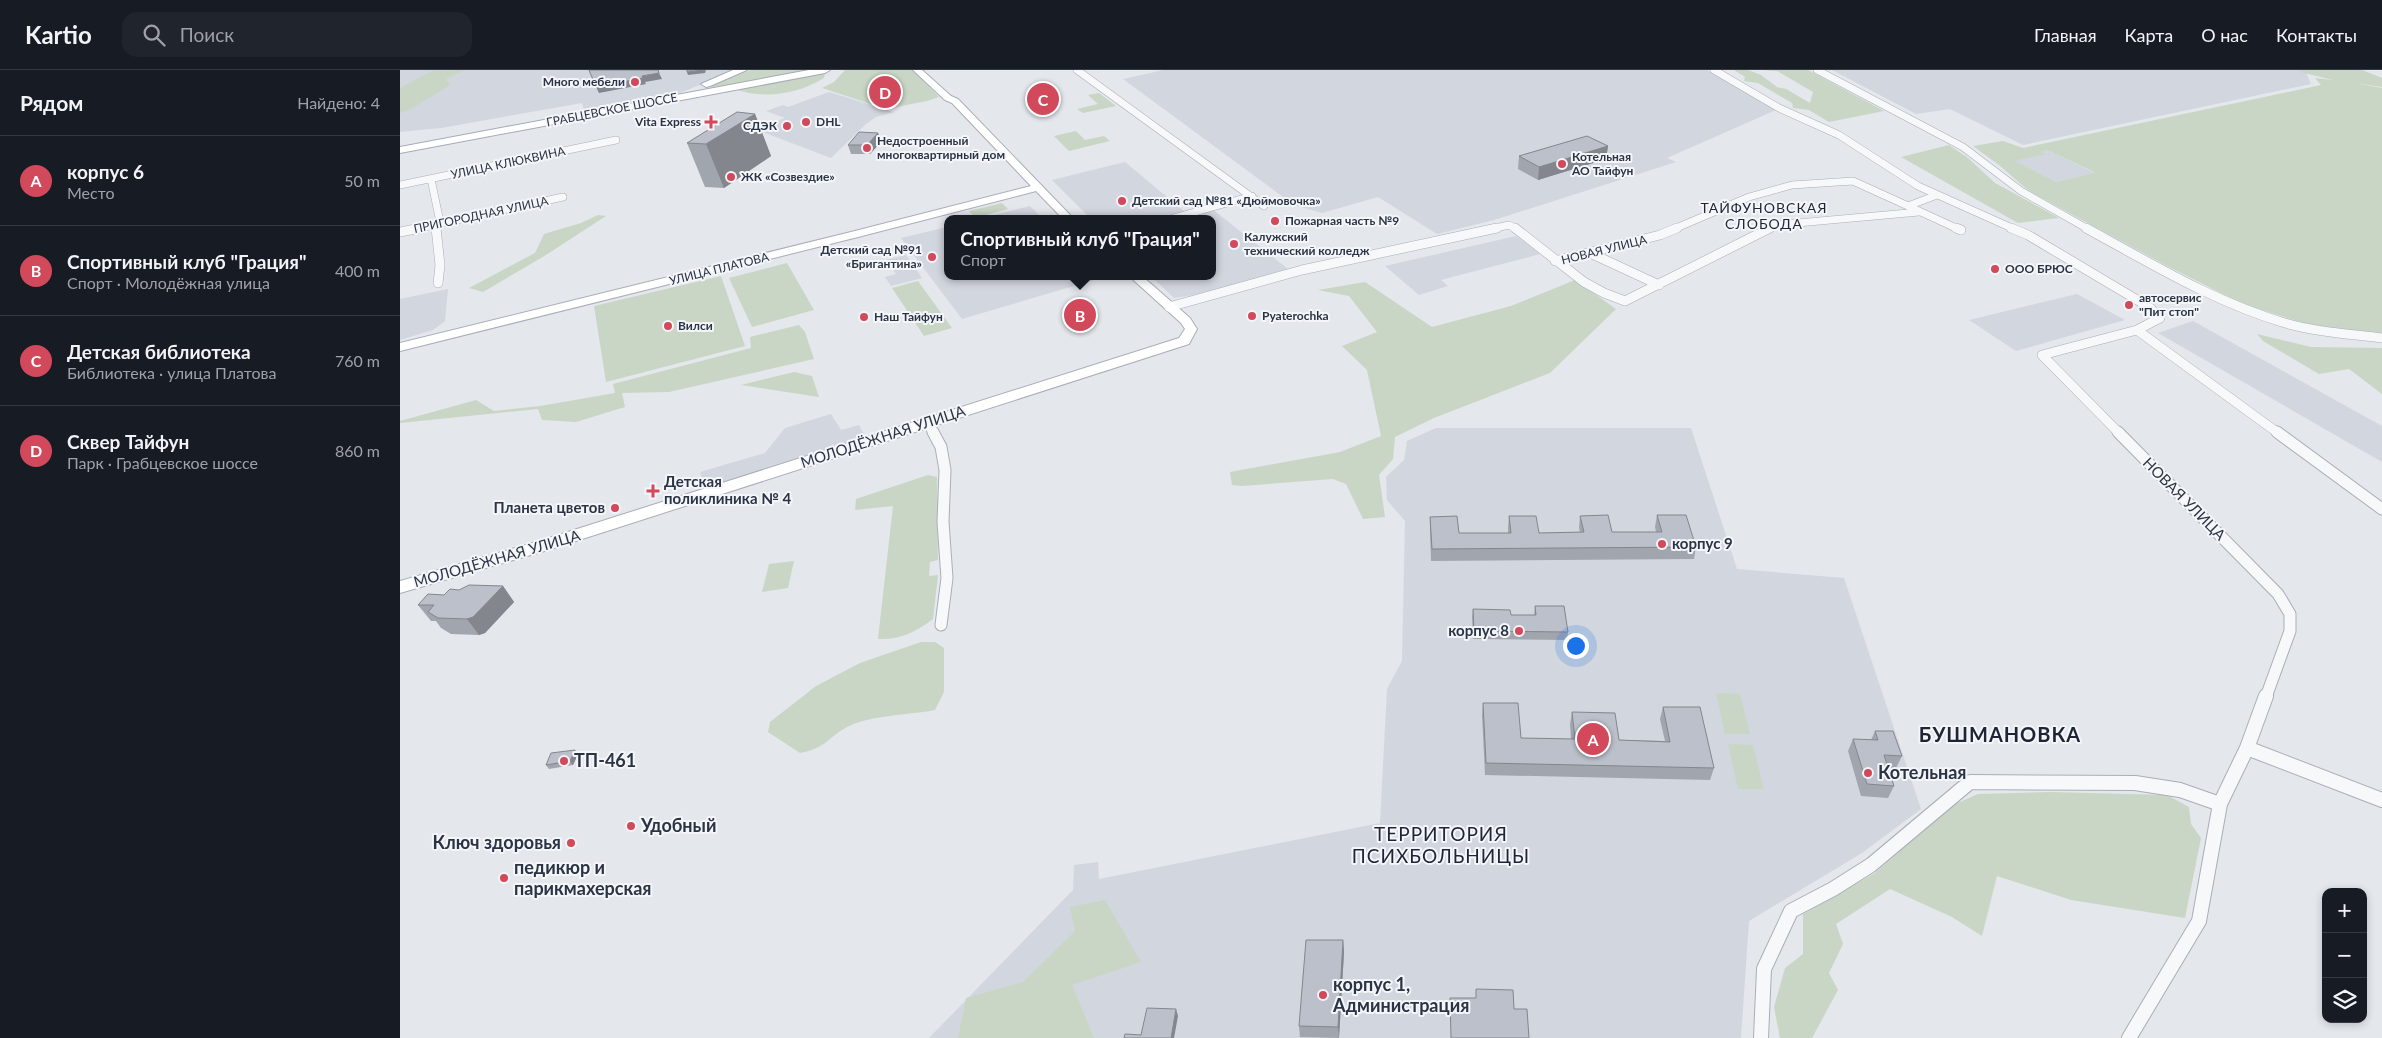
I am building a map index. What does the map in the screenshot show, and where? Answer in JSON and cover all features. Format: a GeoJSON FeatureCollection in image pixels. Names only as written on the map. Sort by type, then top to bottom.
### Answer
{"type":"FeatureCollection","features":[{"type":"Feature","properties":{"kind":"main road"},"geometry":{"type":"LineString","coordinates":[[695,94],[696,90],[706,84],[742,70]]}},
{"type":"Feature","properties":{"kind":"main road","name":"ГРАБЦЕВСКОЕ ШОССЕ"},"geometry":{"type":"LineString","coordinates":[[400,150],[825,70]]}},
{"type":"Feature","properties":{"kind":"street"},"geometry":{"type":"LineString","coordinates":[[917,70],[948,98],[955,101],[1065,215]]}},
{"type":"Feature","properties":{"kind":"street"},"geometry":{"type":"LineString","coordinates":[[1077,70],[1264,206]]}},
{"type":"Feature","properties":{"kind":"street","name":"НОВАЯ УЛИЦА"},"geometry":{"type":"LineString","coordinates":[[1714,70],[1779,108],[1839,135],[1893,172],[1938,195],[2028,236],[2141,303],[2160,318],[2137,330],[2042,355],[2278,594],[2290,614],[2290,631],[2247,748],[2220,804],[2199,921],[2129,1038]]}},
{"type":"Feature","properties":{"kind":"street"},"geometry":{"type":"LineString","coordinates":[[1816,70],[1963,147],[2022,191],[2149,263],[2235,306],[2286,323],[2363,337],[2382,338]]}},
{"type":"Feature","properties":{"kind":"street","name":"УЛИЦА КЛЮКВИНА"},"geometry":{"type":"LineString","coordinates":[[400,185],[616,140]]}},
{"type":"Feature","properties":{"kind":"street"},"geometry":{"type":"LineString","coordinates":[[431,179],[440,222],[436,225],[440,265],[438,283]]}},
{"type":"Feature","properties":{"kind":"street","name":"НОВАЯ УЛИЦА"},"geometry":{"type":"LineString","coordinates":[[1555,261],[1660,235],[1749,197],[1792,185],[1853,181],[1961,230]]}},
{"type":"Feature","properties":{"kind":"street","name":"УЛИЦА ПЛАТОВА"},"geometry":{"type":"LineString","coordinates":[[400,347],[854,235],[1038,187]]}},
{"type":"Feature","properties":{"kind":"street"},"geometry":{"type":"LineString","coordinates":[[1908,206],[1938,195]]}},
{"type":"Feature","properties":{"kind":"street"},"geometry":{"type":"LineString","coordinates":[[1184,215],[1252,196]]}},
{"type":"Feature","properties":{"kind":"street","name":"ПРИГОРОДНАЯ УЛИЦА"},"geometry":{"type":"LineString","coordinates":[[400,232],[563,197]]}},
{"type":"Feature","properties":{"kind":"street","name":"НОВАЯ УЛИЦА"},"geometry":{"type":"LineString","coordinates":[[1555,261],[1607,296],[1625,301],[1774,225],[1919,212]]}},
{"type":"Feature","properties":{"kind":"street"},"geometry":{"type":"LineString","coordinates":[[1139,280],[1169,307],[1302,270],[1501,226],[1514,227],[1555,261]]}},
{"type":"Feature","properties":{"kind":"street"},"geometry":{"type":"LineString","coordinates":[[1590,253],[1659,285]]}},
{"type":"Feature","properties":{"kind":"street","name":"МОЛОДЁЖНАЯ УЛИЦА"},"geometry":{"type":"LineString","coordinates":[[400,587],[520,553],[1184,341],[1191,329],[1186,320],[1169,307]]}},
{"type":"Feature","properties":{"kind":"street"},"geometry":{"type":"LineString","coordinates":[[2137,330],[2382,509]]}},
{"type":"Feature","properties":{"kind":"street"},"geometry":{"type":"LineString","coordinates":[[927,422],[937,435],[945,460],[946,478],[943,520],[947,572],[941,625]]}},
{"type":"Feature","properties":{"kind":"street"},"geometry":{"type":"LineString","coordinates":[[2247,748],[2382,800]]}},
{"type":"Feature","properties":{"kind":"street"},"geometry":{"type":"LineString","coordinates":[[1761,1038],[1764,970],[1791,910],[1833,889],[1871,865],[1970,782],[2135,783],[2180,790],[2220,804]]}},
{"type":"Feature","properties":{"kind":"shaded area"},"geometry":{"type":"Polygon","coordinates":[[[400,70],[737,70],[672,96],[585,113],[582,103],[441,128],[400,132],[400,70]]]}},
{"type":"Feature","properties":{"kind":"shaded area"},"geometry":{"type":"Polygon","coordinates":[[[1164,70],[1707,70],[1776,110],[1667,158],[1676,162],[1494,220],[1437,234],[1378,197],[1322,213],[1294,205],[1123,79],[1164,70]]]}},
{"type":"Feature","properties":{"kind":"shaded area"},"geometry":{"type":"Polygon","coordinates":[[[1832,70],[2305,70],[2311,84],[2023,145],[1950,109],[1916,114],[1832,70]]]}},
{"type":"Feature","properties":{"kind":"shaded area"},"geometry":{"type":"Polygon","coordinates":[[[829,92],[894,112],[876,117],[866,124],[831,158],[755,129],[785,118],[766,111],[783,105],[788,107],[829,92]]]}},
{"type":"Feature","properties":{"kind":"shaded area"},"geometry":{"type":"Polygon","coordinates":[[[2047,150],[2095,173],[2056,182],[2014,161],[2045,154],[2041,152],[2047,150]]]}},
{"type":"Feature","properties":{"kind":"shaded area","name":"Детский сад №81 «Дюймовочка»"},"geometry":{"type":"Polygon","coordinates":[[[1125,162],[1185,212],[1175,215],[1087,215],[1052,180],[1125,162]]]}},
{"type":"Feature","properties":{"kind":"shaded area"},"geometry":{"type":"Polygon","coordinates":[[[1030,206],[1039,215],[994,215],[1030,206]]]}},
{"type":"Feature","properties":{"kind":"shaded area","name":"Калужский технический колледж"},"geometry":{"type":"Polygon","coordinates":[[[1212,209],[1288,269],[1206,293],[1174,298],[1155,280],[1216,280],[1216,215],[1192,215],[1212,209]]]}},
{"type":"Feature","properties":{"kind":"shaded area","name":"Детский сад №91 «Бригантина»"},"geometry":{"type":"Polygon","coordinates":[[[944,228],[944,280],[1094,280],[962,319],[901,238],[944,228]]]}},
{"type":"Feature","properties":{"kind":"shaded area"},"geometry":{"type":"Polygon","coordinates":[[[1516,236],[1540,254],[1441,280],[1448,286],[1419,295],[1385,266],[1516,236]]]}},
{"type":"Feature","properties":{"kind":"shaded area"},"geometry":{"type":"Polygon","coordinates":[[[906,255],[922,278],[891,286],[885,277],[896,274],[886,260],[906,255]]]}},
{"type":"Feature","properties":{"kind":"shaded area"},"geometry":{"type":"Polygon","coordinates":[[[448,289],[445,321],[433,330],[400,340],[400,299],[448,289]]]}},
{"type":"Feature","properties":{"kind":"shaded area"},"geometry":{"type":"Polygon","coordinates":[[[2077,294],[2125,320],[2016,351],[1969,320],[2077,294]]]}},
{"type":"Feature","properties":{"kind":"shaded area"},"geometry":{"type":"Polygon","coordinates":[[[2193,321],[2382,426],[2382,462],[2158,333],[2193,321]]]}},
{"type":"Feature","properties":{"kind":"shaded area"},"geometry":{"type":"Polygon","coordinates":[[[831,414],[841,430],[859,425],[866,438],[705,487],[700,472],[765,453],[785,428],[831,414]]]}},
{"type":"Feature","properties":{"kind":"shaded area"},"geometry":{"type":"Polygon","coordinates":[[[1436,428],[1691,428],[1737,569],[1844,578],[1921,809],[1862,853],[1749,921],[1741,1038],[929,1038],[1073,890],[1074,865],[1098,862],[1099,879],[1380,823],[1387,689],[1402,661],[1405,521],[1387,500],[1386,477],[1404,460],[1407,441],[1436,428]]]}},
{"type":"Feature","properties":{"kind":"green space"},"geometry":{"type":"Polygon","coordinates":[[[465,70],[446,79],[450,85],[411,109],[400,113],[400,88],[432,71],[465,70]]]}},
{"type":"Feature","properties":{"kind":"green space"},"geometry":{"type":"Polygon","coordinates":[[[751,70],[808,70],[710,88],[713,85],[751,70]]]}},
{"type":"Feature","properties":{"kind":"green space"},"geometry":{"type":"Polygon","coordinates":[[[845,70],[913,70],[939,97],[886,109],[822,88],[834,82],[845,70]]]}},
{"type":"Feature","properties":{"kind":"green space"},"geometry":{"type":"Polygon","coordinates":[[[1734,70],[1748,70],[1761,75],[1777,87],[1786,89],[1810,103],[1813,92],[1777,71],[1762,70],[1808,70],[1884,111],[1829,122],[1809,110],[1793,108],[1792,103],[1758,83],[1744,81],[1745,77],[1734,70]]]}},
{"type":"Feature","properties":{"kind":"green space"},"geometry":{"type":"Polygon","coordinates":[[[2300,70],[2362,70],[2382,78],[2382,87],[2354,83],[2382,88],[2382,334],[2363,333],[2304,323],[2245,305],[2167,266],[2029,191],[1973,146],[2003,141],[2023,148],[2321,85],[2315,78],[2333,80],[2300,72],[2300,70]],[[2047,150],[2041,152],[2046,154],[2015,161],[2056,182],[2094,172],[2047,150]]]}},
{"type":"Feature","properties":{"kind":"green space"},"geometry":{"type":"Polygon","coordinates":[[[825,73],[824,78],[793,91],[759,94],[737,90],[825,73]]]}},
{"type":"Feature","properties":{"kind":"green space"},"geometry":{"type":"Polygon","coordinates":[[[1099,93],[1116,106],[1083,113],[1077,109],[1098,104],[1088,95],[1099,93]]]}},
{"type":"Feature","properties":{"kind":"green space"},"geometry":{"type":"Polygon","coordinates":[[[1076,131],[1085,140],[1104,136],[1110,141],[1069,151],[1054,136],[1076,131]]]}},
{"type":"Feature","properties":{"kind":"green space"},"geometry":{"type":"Polygon","coordinates":[[[1949,145],[1968,158],[1995,183],[2059,218],[2018,223],[1901,157],[1949,145]]]}},
{"type":"Feature","properties":{"kind":"green space"},"geometry":{"type":"Polygon","coordinates":[[[1002,203],[1008,209],[986,215],[972,215],[969,211],[1002,203]]]}},
{"type":"Feature","properties":{"kind":"green space"},"geometry":{"type":"Polygon","coordinates":[[[598,215],[606,216],[546,255],[483,292],[469,288],[535,253],[544,234],[581,223],[598,215]]]}},
{"type":"Feature","properties":{"kind":"green space"},"geometry":{"type":"Polygon","coordinates":[[[787,263],[814,310],[752,327],[729,278],[787,263]]]}},
{"type":"Feature","properties":{"kind":"green space","name":"Вилси"},"geometry":{"type":"Polygon","coordinates":[[[721,276],[745,346],[606,382],[594,306],[721,276]]]}},
{"type":"Feature","properties":{"kind":"green space"},"geometry":{"type":"Polygon","coordinates":[[[1575,280],[1616,309],[1550,373],[1434,418],[1395,437],[1393,459],[1379,475],[1385,517],[1363,519],[1346,484],[1333,479],[1242,486],[1232,485],[1230,472],[1340,452],[1381,436],[1367,370],[1342,346],[1377,332],[1349,296],[1318,290],[1365,282],[1432,327],[1511,306],[1575,280]]]}},
{"type":"Feature","properties":{"kind":"green space"},"geometry":{"type":"Polygon","coordinates":[[[918,281],[952,328],[924,336],[892,288],[918,281]]]}},
{"type":"Feature","properties":{"kind":"green space"},"geometry":{"type":"Polygon","coordinates":[[[799,325],[805,332],[814,359],[669,392],[622,393],[625,407],[576,422],[542,420],[538,409],[400,423],[400,421],[476,400],[494,411],[540,406],[615,393],[613,384],[751,348],[750,337],[799,325]]]}},
{"type":"Feature","properties":{"kind":"green space"},"geometry":{"type":"Polygon","coordinates":[[[2257,334],[2311,347],[2382,348],[2382,394],[2349,369],[2319,374],[2263,341],[2257,334]]]}},
{"type":"Feature","properties":{"kind":"green space"},"geometry":{"type":"Polygon","coordinates":[[[794,372],[812,376],[819,397],[741,385],[794,372]]]}},
{"type":"Feature","properties":{"kind":"green space"},"geometry":{"type":"Polygon","coordinates":[[[928,475],[937,477],[938,560],[930,562],[929,576],[938,575],[933,619],[907,634],[893,638],[878,639],[893,506],[855,510],[856,499],[928,475]]]}},
{"type":"Feature","properties":{"kind":"green space"},"geometry":{"type":"Polygon","coordinates":[[[794,561],[788,588],[762,592],[769,564],[794,561]]]}},
{"type":"Feature","properties":{"kind":"green space"},"geometry":{"type":"Polygon","coordinates":[[[921,642],[935,642],[944,648],[944,692],[935,710],[856,723],[840,731],[821,746],[800,753],[768,732],[770,722],[816,686],[860,663],[921,642]]]}},
{"type":"Feature","properties":{"kind":"green space"},"geometry":{"type":"Polygon","coordinates":[[[1716,693],[1740,694],[1750,734],[1725,734],[1716,693]]]}},
{"type":"Feature","properties":{"kind":"green space"},"geometry":{"type":"Polygon","coordinates":[[[1728,744],[1753,745],[1764,789],[1738,789],[1728,744]]]}},
{"type":"Feature","properties":{"kind":"green space"},"geometry":{"type":"Polygon","coordinates":[[[2050,792],[2167,795],[2189,807],[2191,824],[2201,838],[2185,918],[2071,900],[1997,876],[1982,936],[1952,917],[1890,889],[1836,924],[1843,944],[1829,973],[1838,990],[1812,1038],[1780,1038],[1774,1007],[1785,968],[1803,954],[1803,914],[1875,873],[1953,805],[1978,794],[2050,792]]]}},
{"type":"Feature","properties":{"kind":"green space"},"geometry":{"type":"Polygon","coordinates":[[[1105,900],[1141,962],[1072,985],[1094,1038],[958,1038],[966,998],[1023,982],[1075,931],[1070,907],[1105,900]]]}},
{"type":"Feature","properties":{"kind":"building"},"geometry":{"type":"Polygon","coordinates":[[[589,70],[658,70],[659,73],[596,87],[589,70]]]}},
{"type":"Feature","properties":{"kind":"building"},"geometry":{"type":"Polygon","coordinates":[[[687,70],[704,70],[687,72],[687,70]]]}},
{"type":"Feature","properties":{"kind":"building"},"geometry":{"type":"Polygon","coordinates":[[[737,112],[755,114],[706,144],[687,143],[737,112]]]}},
{"type":"Feature","properties":{"kind":"building"},"geometry":{"type":"Polygon","coordinates":[[[859,132],[878,133],[867,145],[848,145],[859,132]]]}},
{"type":"Feature","properties":{"kind":"building"},"geometry":{"type":"Polygon","coordinates":[[[1587,136],[1608,146],[1539,167],[1519,156],[1587,136]]]}},
{"type":"Feature","properties":{"kind":"building"},"geometry":{"type":"Polygon","coordinates":[[[1608,515],[1612,532],[1662,532],[1657,515],[1686,515],[1696,547],[1432,549],[1430,517],[1457,516],[1459,533],[1511,533],[1509,516],[1536,516],[1539,533],[1584,532],[1580,516],[1608,515]]]}},
{"type":"Feature","properties":{"kind":"building"},"geometry":{"type":"Polygon","coordinates":[[[469,585],[503,586],[473,617],[467,619],[438,618],[428,612],[434,605],[418,605],[428,594],[444,595],[450,589],[459,590],[469,585]]]}},
{"type":"Feature","properties":{"kind":"building","name":"корпус 8"},"geometry":{"type":"Polygon","coordinates":[[[1535,606],[1564,606],[1568,632],[1474,631],[1473,609],[1510,610],[1511,615],[1536,615],[1535,606]]]}},
{"type":"Feature","properties":{"kind":"building"},"geometry":{"type":"Polygon","coordinates":[[[1483,703],[1518,703],[1521,738],[1575,739],[1572,712],[1615,713],[1619,740],[1670,742],[1663,707],[1700,707],[1714,768],[1486,763],[1483,703]]]}},
{"type":"Feature","properties":{"kind":"building"},"geometry":{"type":"Polygon","coordinates":[[[1875,731],[1893,731],[1902,756],[1884,755],[1894,786],[1867,784],[1853,739],[1878,740],[1875,731]]]}},
{"type":"Feature","properties":{"kind":"building"},"geometry":{"type":"Polygon","coordinates":[[[575,750],[570,761],[546,765],[551,753],[575,750]]]}},
{"type":"Feature","properties":{"kind":"building","name":"корпус 1, Администрация"},"geometry":{"type":"Polygon","coordinates":[[[1306,940],[1343,940],[1338,1027],[1299,1026],[1306,940]]]}},
{"type":"Feature","properties":{"kind":"building"},"geometry":{"type":"Polygon","coordinates":[[[1476,989],[1513,990],[1514,1009],[1527,1009],[1529,1038],[1451,1038],[1450,998],[1476,998],[1476,989]]]}},
{"type":"Feature","properties":{"kind":"building"},"geometry":{"type":"Polygon","coordinates":[[[1147,1008],[1176,1009],[1171,1038],[1124,1038],[1125,1034],[1141,1035],[1147,1008]]]}},
{"type":"Feature","properties":{"kind":"place","name":"Много мебели"},"geometry":{"type":"Point","coordinates":[635,82]}},
{"type":"Feature","properties":{"kind":"place","name":"Сквер Тайфун"},"geometry":{"type":"Point","coordinates":[885,92]}},
{"type":"Feature","properties":{"kind":"place","name":"Детская библиотека"},"geometry":{"type":"Point","coordinates":[1043,99]}},
{"type":"Feature","properties":{"kind":"place","name":"Vita Express"},"geometry":{"type":"Point","coordinates":[711,122]}},
{"type":"Feature","properties":{"kind":"place","name":"DHL"},"geometry":{"type":"Point","coordinates":[806,122]}},
{"type":"Feature","properties":{"kind":"place","name":"СДЭК"},"geometry":{"type":"Point","coordinates":[787,126]}},
{"type":"Feature","properties":{"kind":"place","name":"Недостроенный многоквартирный дом"},"geometry":{"type":"Point","coordinates":[867,148]}},
{"type":"Feature","properties":{"kind":"place","name":"Котельная АО Тайфун"},"geometry":{"type":"Point","coordinates":[1562,164]}},
{"type":"Feature","properties":{"kind":"place","name":"ЖК «Созвездие»"},"geometry":{"type":"Point","coordinates":[731,177]}},
{"type":"Feature","properties":{"kind":"place","name":"Детский сад №81 «Дюймовочка»"},"geometry":{"type":"Point","coordinates":[1122,201]}},
{"type":"Feature","properties":{"kind":"place","name":"Пожарная часть №9"},"geometry":{"type":"Point","coordinates":[1275,221]}},
{"type":"Feature","properties":{"kind":"place","name":"Калужский технический колледж"},"geometry":{"type":"Point","coordinates":[1234,244]}},
{"type":"Feature","properties":{"kind":"place","name":"Детский сад №91 «Бригантина»"},"geometry":{"type":"Point","coordinates":[932,257]}},
{"type":"Feature","properties":{"kind":"place","name":"ООО БРЮС"},"geometry":{"type":"Point","coordinates":[1995,269]}},
{"type":"Feature","properties":{"kind":"place","name":"автосервис \"Пит стоп\""},"geometry":{"type":"Point","coordinates":[2129,305]}},
{"type":"Feature","properties":{"kind":"place","name":"Спортивный клуб \"Грация\""},"geometry":{"type":"Point","coordinates":[1080,315]}},
{"type":"Feature","properties":{"kind":"place","name":"Pyaterochka"},"geometry":{"type":"Point","coordinates":[1252,316]}},
{"type":"Feature","properties":{"kind":"place","name":"Наш Тайфун"},"geometry":{"type":"Point","coordinates":[864,317]}},
{"type":"Feature","properties":{"kind":"place","name":"Вилси"},"geometry":{"type":"Point","coordinates":[668,326]}},
{"type":"Feature","properties":{"kind":"place","name":"Детская поликлиника № 4"},"geometry":{"type":"Point","coordinates":[653,491]}},
{"type":"Feature","properties":{"kind":"place","name":"Планета цветов"},"geometry":{"type":"Point","coordinates":[615,508]}},
{"type":"Feature","properties":{"kind":"place","name":"корпус 9"},"geometry":{"type":"Point","coordinates":[1662,544]}},
{"type":"Feature","properties":{"kind":"place","name":"корпус 8"},"geometry":{"type":"Point","coordinates":[1519,631]}},
{"type":"Feature","properties":{"kind":"place","name":"корпус 6"},"geometry":{"type":"Point","coordinates":[1593,739]}},
{"type":"Feature","properties":{"kind":"place","name":"ТП-461"},"geometry":{"type":"Point","coordinates":[564,761]}},
{"type":"Feature","properties":{"kind":"place","name":"Котельная"},"geometry":{"type":"Point","coordinates":[1868,773]}},
{"type":"Feature","properties":{"kind":"place","name":"Удобный"},"geometry":{"type":"Point","coordinates":[631,826]}},
{"type":"Feature","properties":{"kind":"place","name":"Ключ здоровья"},"geometry":{"type":"Point","coordinates":[571,843]}},
{"type":"Feature","properties":{"kind":"place","name":"педикюр и парикмахерская"},"geometry":{"type":"Point","coordinates":[504,878]}},
{"type":"Feature","properties":{"kind":"place","name":"корпус 1, Администрация"},"geometry":{"type":"Point","coordinates":[1323,995]}},
{"type":"Feature","properties":{"kind":"district","name":"ТАЙФУНОВСКАЯ СЛОБОДА"},"geometry":{"type":"Point","coordinates":[1764,216]}},
{"type":"Feature","properties":{"kind":"district","name":"БУШМАНОВКА"},"geometry":{"type":"Point","coordinates":[2000,735]}},
{"type":"Feature","properties":{"kind":"district","name":"ТЕРРИТОРИЯ ПСИХБОЛЬНИЦЫ"},"geometry":{"type":"Point","coordinates":[1441,845]}}]}
